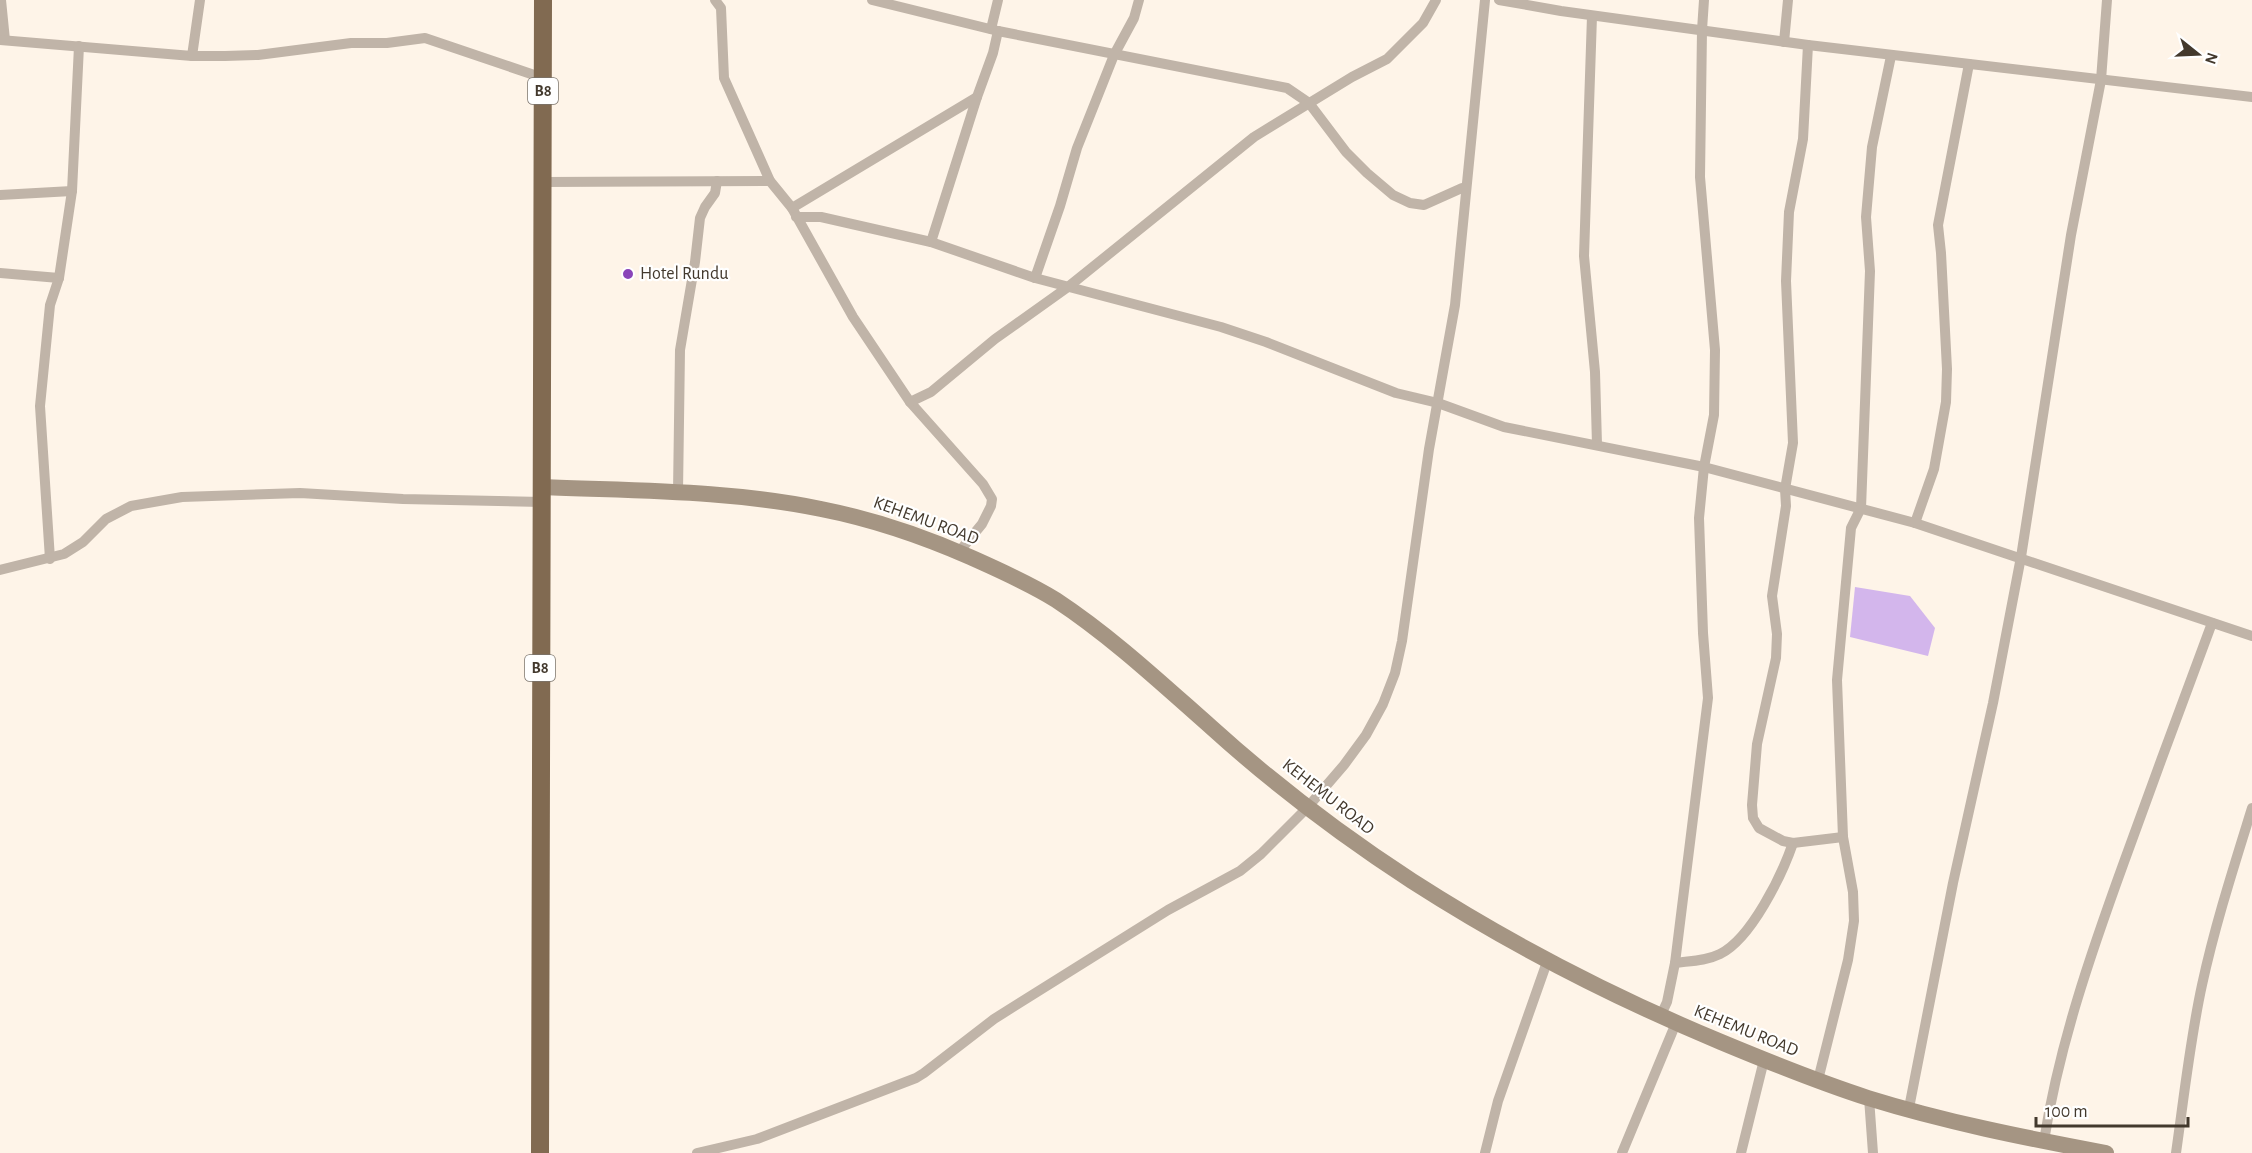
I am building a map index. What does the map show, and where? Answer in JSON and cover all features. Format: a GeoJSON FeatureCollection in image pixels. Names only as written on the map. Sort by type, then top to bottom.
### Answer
{"type":"FeatureCollection","features":[{"type":"Feature","properties":{"kind":"highway","name":"B8"},"geometry":{"type":"LineString","coordinates":[[540,1153],[543,0]]}},
{"type":"Feature","properties":{"kind":"street"},"geometry":{"type":"LineString","coordinates":[[1,0],[2,40],[192,56],[258,55],[351,43],[387,43],[425,38],[543,78]]}},
{"type":"Feature","properties":{"kind":"street"},"geometry":{"type":"LineString","coordinates":[[192,56],[200,0]]}},
{"type":"Feature","properties":{"kind":"street"},"geometry":{"type":"LineString","coordinates":[[715,0],[721,8],[724,78],[770,181],[794,213],[853,317],[910,402],[983,484],[992,500],[982,524],[959,552]]}},
{"type":"Feature","properties":{"kind":"street"},"geometry":{"type":"LineString","coordinates":[[872,0],[994,30],[1287,88],[1309,103],[1346,152],[1367,173],[1402,200],[1424,205],[1466,188]]}},
{"type":"Feature","properties":{"kind":"street"},"geometry":{"type":"LineString","coordinates":[[932,242],[976,96],[993,52],[998,0]]}},
{"type":"Feature","properties":{"kind":"street"},"geometry":{"type":"LineString","coordinates":[[1035,278],[1077,148],[1114,55],[1134,18],[1139,0]]}},
{"type":"Feature","properties":{"kind":"street"},"geometry":{"type":"LineString","coordinates":[[910,402],[931,392],[995,339],[1068,287],[1254,137],[1352,77],[1387,59],[1400,49],[1423,23],[1436,0]]}},
{"type":"Feature","properties":{"kind":"street"},"geometry":{"type":"LineString","coordinates":[[697,1153],[757,1139],[916,1078],[994,1019],[1168,910],[1240,872],[1307,808],[1366,735],[1383,704],[1395,673],[1402,641],[1455,305],[1485,0]]}},
{"type":"Feature","properties":{"kind":"street"},"geometry":{"type":"LineString","coordinates":[[1499,0],[1592,16],[1891,56],[2252,97]]}},
{"type":"Feature","properties":{"kind":"street"},"geometry":{"type":"LineString","coordinates":[[1660,1017],[1667,1002],[1674,963],[1708,698],[1699,519],[1704,467],[1714,415],[1715,350],[1700,177],[1704,0]]}},
{"type":"Feature","properties":{"kind":"street"},"geometry":{"type":"LineString","coordinates":[[1784,42],[1788,0]]}},
{"type":"Feature","properties":{"kind":"street"},"geometry":{"type":"LineString","coordinates":[[1909,1108],[1953,883],[1993,703],[2020,557],[2072,235],[2101,80],[2107,0]]}},
{"type":"Feature","properties":{"kind":"street"},"geometry":{"type":"LineString","coordinates":[[1592,16],[1584,256],[1595,372],[1597,446]]}},
{"type":"Feature","properties":{"kind":"street"},"geometry":{"type":"LineString","coordinates":[[1808,45],[1803,139],[1789,212],[1786,290],[1793,443],[1772,596],[1777,634],[1776,658],[1757,744],[1752,805],[1753,818],[1759,828],[1768,834],[1793,843],[1843,837]]}},
{"type":"Feature","properties":{"kind":"street"},"geometry":{"type":"LineString","coordinates":[[50,559],[40,406],[50,305],[58,278],[72,191],[79,46]]}},
{"type":"Feature","properties":{"kind":"street"},"geometry":{"type":"LineString","coordinates":[[1818,1080],[1848,960],[1854,921],[1843,837],[1837,680],[1851,528],[1861,508],[1870,271],[1866,217],[1872,147],[1891,56]]}},
{"type":"Feature","properties":{"kind":"street"},"geometry":{"type":"LineString","coordinates":[[1915,523],[1934,469],[1946,402],[1947,369],[1938,225],[1969,64]]}},
{"type":"Feature","properties":{"kind":"street"},"geometry":{"type":"LineString","coordinates":[[794,213],[976,96]]}},
{"type":"Feature","properties":{"kind":"street"},"geometry":{"type":"LineString","coordinates":[[678,492],[680,350],[700,218],[715,193],[717,181]]}},
{"type":"Feature","properties":{"kind":"street"},"geometry":{"type":"LineString","coordinates":[[544,182],[770,181]]}},
{"type":"Feature","properties":{"kind":"street"},"geometry":{"type":"LineString","coordinates":[[0,195],[72,191]]}},
{"type":"Feature","properties":{"kind":"street"},"geometry":{"type":"LineString","coordinates":[[794,213],[932,242],[1035,278],[1221,327],[1266,342],[1396,393],[1438,403],[1504,427],[1704,467],[1915,523],[2252,636]]}},
{"type":"Feature","properties":{"kind":"street"},"geometry":{"type":"LineString","coordinates":[[0,273],[58,278]]}},
{"type":"Feature","properties":{"kind":"street","name":"KEHEMU ROAD"},"geometry":{"type":"LineString","coordinates":[[542,495],[678,492],[755,498],[820,508],[910,533],[959,552],[1030,585],[1092,625],[1307,808],[1412,881],[1547,962],[1660,1017],[1764,1060],[1869,1098],[2044,1141],[2106,1153]]}},
{"type":"Feature","properties":{"kind":"street"},"geometry":{"type":"LineString","coordinates":[[0,570],[64,554],[83,542],[106,519],[131,506],[182,497],[300,493],[403,499],[542,495]]}},
{"type":"Feature","properties":{"kind":"street"},"geometry":{"type":"LineString","coordinates":[[2044,1141],[2050,1101],[2078,996],[2111,898],[2212,623]]}},
{"type":"Feature","properties":{"kind":"street"},"geometry":{"type":"LineString","coordinates":[[2176,1153],[2202,983],[2252,808]]}},
{"type":"Feature","properties":{"kind":"street"},"geometry":{"type":"LineString","coordinates":[[1674,963],[1701,961],[1720,954],[1738,942],[1783,871],[1793,843]]}},
{"type":"Feature","properties":{"kind":"street"},"geometry":{"type":"LineString","coordinates":[[1485,1153],[1495,1112],[1547,962]]}},
{"type":"Feature","properties":{"kind":"street"},"geometry":{"type":"LineString","coordinates":[[1622,1153],[1676,1023]]}},
{"type":"Feature","properties":{"kind":"street"},"geometry":{"type":"LineString","coordinates":[[1741,1153],[1764,1060]]}},
{"type":"Feature","properties":{"kind":"street"},"geometry":{"type":"LineString","coordinates":[[1869,1098],[1873,1153]]}},
{"type":"Feature","properties":{"kind":"shaded area"},"geometry":{"type":"Polygon","coordinates":[[[1855,587],[1910,596],[1935,628],[1928,656],[1850,637],[1855,587]]]}},
{"type":"Feature","properties":{"kind":"place","name":"Hotel Rundu"},"geometry":{"type":"Point","coordinates":[628,274]}}]}
